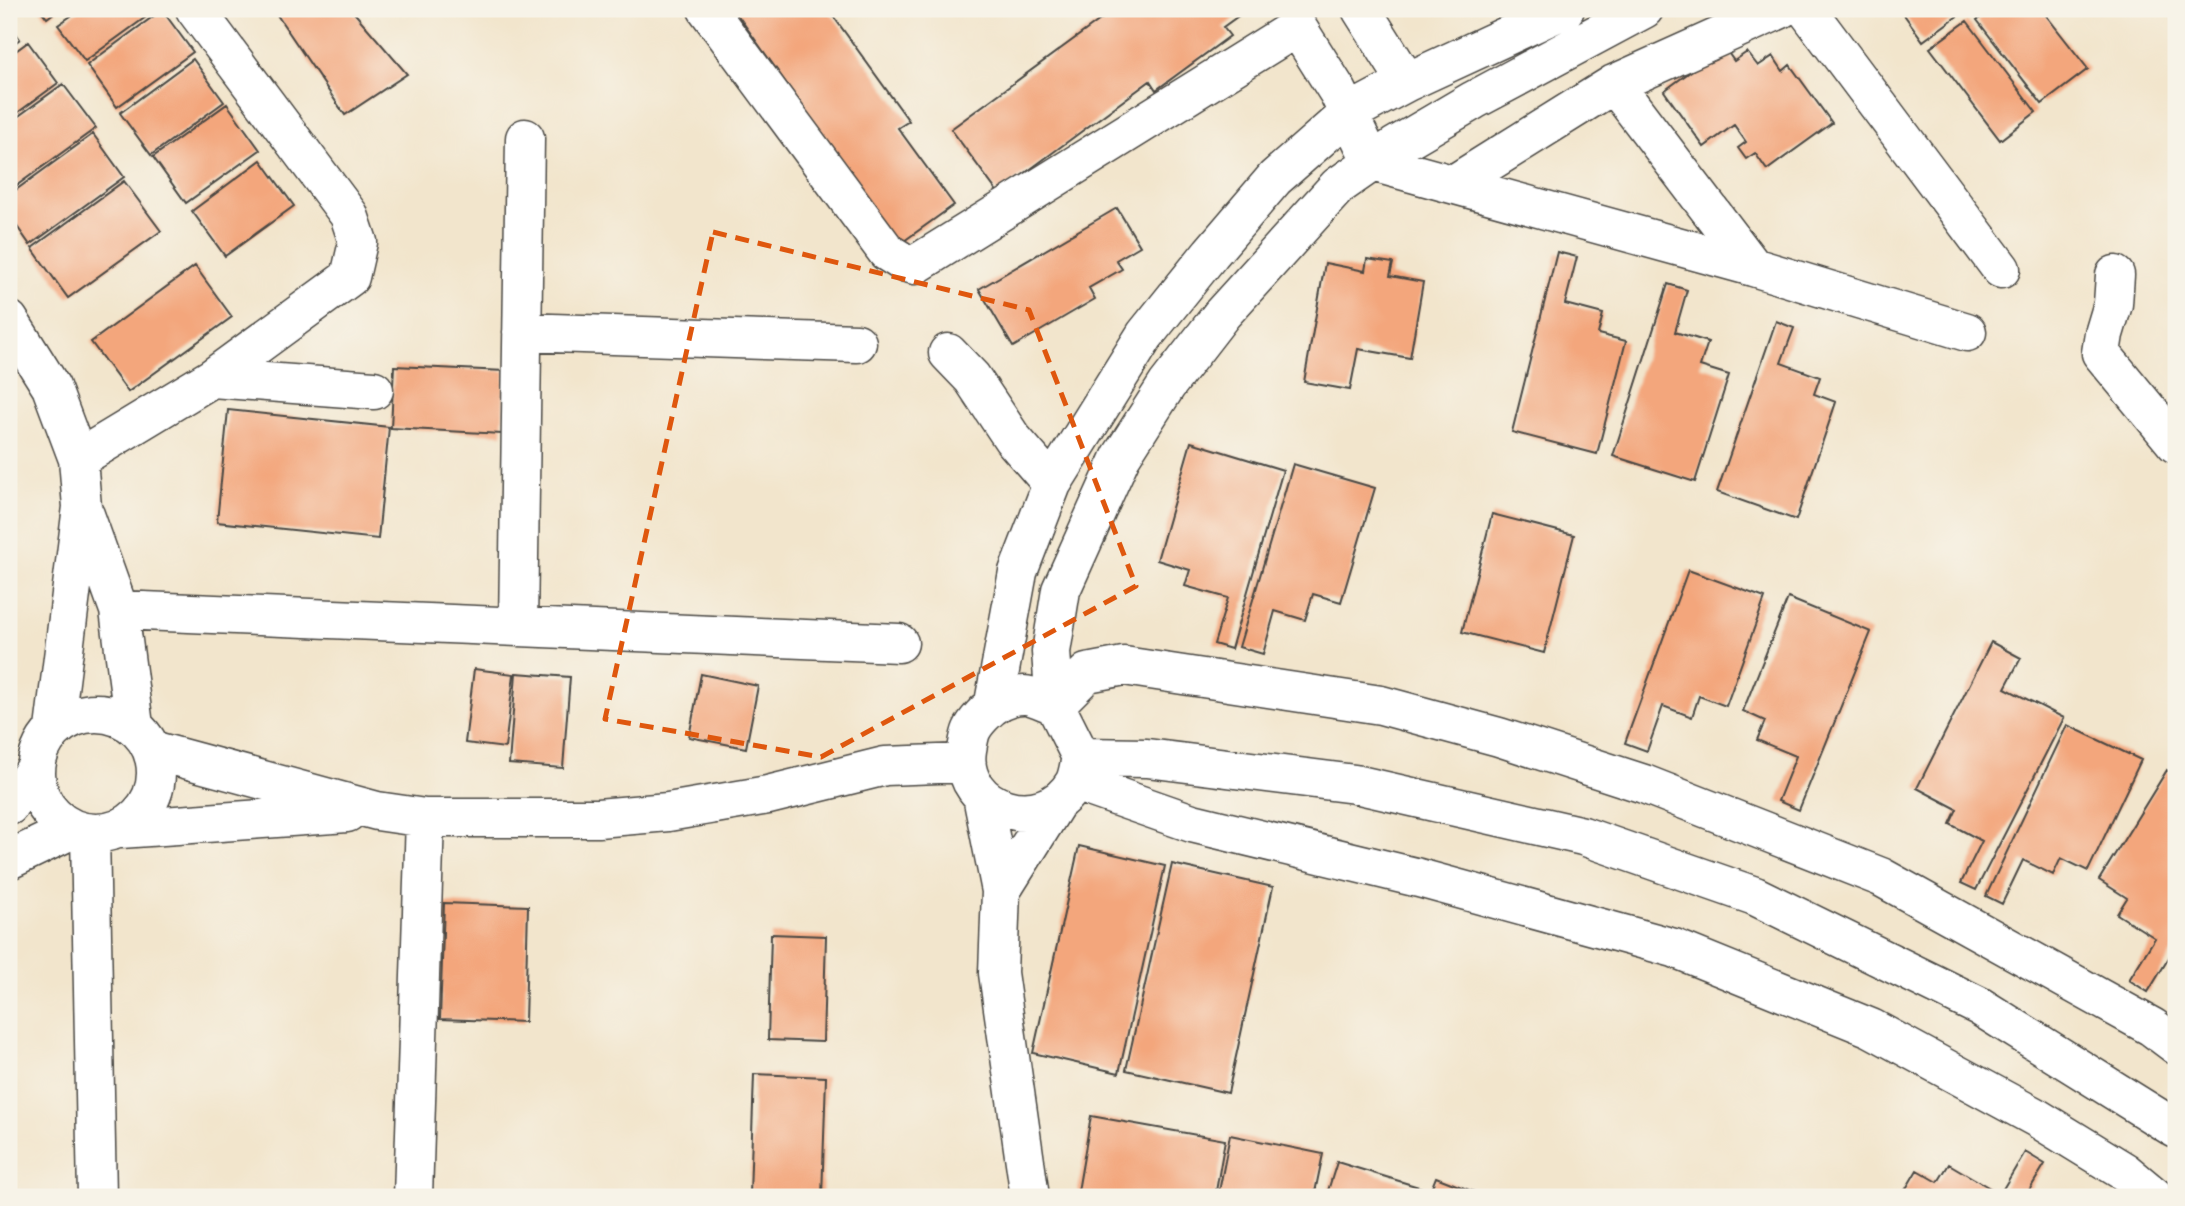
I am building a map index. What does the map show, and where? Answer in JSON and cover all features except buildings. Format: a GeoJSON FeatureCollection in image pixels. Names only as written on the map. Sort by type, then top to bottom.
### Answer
{"type":"FeatureCollection","features":[{"type":"Feature","properties":{"kind":"street"},"geometry":{"type":"LineString","coordinates":[[78,459],[212,378],[350,277],[358,242],[349,215],[195,9]]}},
{"type":"Feature","properties":{"kind":"street"},"geometry":{"type":"LineString","coordinates":[[707,9],[887,252],[903,262],[915,265],[1311,18],[1372,162],[1753,267],[1967,332]]}},
{"type":"Feature","properties":{"kind":"street"},"geometry":{"type":"LineString","coordinates":[[1361,9],[1407,82]]}},
{"type":"Feature","properties":{"kind":"street"},"geometry":{"type":"LineString","coordinates":[[1030,1197],[998,972],[1001,891],[974,779],[970,729],[994,703],[1018,572],[1052,484],[1145,335],[1275,178],[1349,113],[1407,82],[1565,9]]}},
{"type":"Feature","properties":{"kind":"street"},"geometry":{"type":"LineString","coordinates":[[1001,891],[1071,780],[1055,705],[1051,652],[1061,590],[1121,457],[1167,385],[1222,314],[1338,186],[1372,162],[1474,100],[1644,9]]}},
{"type":"Feature","properties":{"kind":"street"},"geometry":{"type":"LineString","coordinates":[[1454,184],[1614,84],[1781,9]]}},
{"type":"Feature","properties":{"kind":"street"},"geometry":{"type":"LineString","coordinates":[[1807,9],[2001,269]]}},
{"type":"Feature","properties":{"kind":"street"},"geometry":{"type":"LineString","coordinates":[[1614,84],[1753,267]]}},
{"type":"Feature","properties":{"kind":"street"},"geometry":{"type":"LineString","coordinates":[[518,627],[525,138]]}},
{"type":"Feature","properties":{"kind":"street"},"geometry":{"type":"LineString","coordinates":[[2115,275],[2113,304],[2101,353],[2176,444]]}},
{"type":"Feature","properties":{"kind":"street"},"geometry":{"type":"LineString","coordinates":[[9,320],[51,387],[78,459],[82,507],[54,729]]}},
{"type":"Feature","properties":{"kind":"street"},"geometry":{"type":"LineString","coordinates":[[522,332],[857,343]]}},
{"type":"Feature","properties":{"kind":"street"},"geometry":{"type":"LineString","coordinates":[[948,353],[972,378],[1012,438],[1052,484]]}},
{"type":"Feature","properties":{"kind":"street"},"geometry":{"type":"LineString","coordinates":[[212,378],[374,390]]}},
{"type":"Feature","properties":{"kind":"street"},"geometry":{"type":"LineString","coordinates":[[9,860],[94,831],[144,810],[156,781],[143,738],[119,610],[82,507]]}},
{"type":"Feature","properties":{"kind":"street"},"geometry":{"type":"LineString","coordinates":[[119,610],[899,643]]}},
{"type":"Feature","properties":{"kind":"street"},"geometry":{"type":"LineString","coordinates":[[1055,705],[1087,673],[1124,666],[1381,705],[1499,737],[1644,784],[1881,877],[2152,1027],[2176,1045]]}},
{"type":"Feature","properties":{"kind":"street"},"geometry":{"type":"LineString","coordinates":[[994,703],[1024,695],[1055,705]]}},
{"type":"Feature","properties":{"kind":"street"},"geometry":{"type":"LineString","coordinates":[[9,806],[36,768],[42,747],[54,729],[72,718],[94,713],[116,716],[143,738],[377,811],[425,818],[598,818],[668,812],[768,794],[885,766],[974,779],[999,807],[1018,813],[1039,811],[1071,780],[1147,758],[1355,784],[1583,836],[1755,896],[1979,1006],[2176,1129]]}},
{"type":"Feature","properties":{"kind":"street"},"geometry":{"type":"LineString","coordinates":[[36,768],[39,793],[52,814],[94,831],[377,811]]}},
{"type":"Feature","properties":{"kind":"street"},"geometry":{"type":"LineString","coordinates":[[1071,780],[1192,823],[1419,878],[1674,948],[1871,1028],[2037,1118],[2125,1172],[2155,1197]]}},
{"type":"Feature","properties":{"kind":"street"},"geometry":{"type":"LineString","coordinates":[[413,1197],[425,818]]}},
{"type":"Feature","properties":{"kind":"street"},"geometry":{"type":"LineString","coordinates":[[94,831],[97,1197]]}},
{"type":"Feature","properties":{"kind":"highlighted area"},"geometry":{"type":"Polygon","coordinates":[[[713,232],[1029,310],[1136,586],[821,757],[605,719],[713,232]]]}}]}
